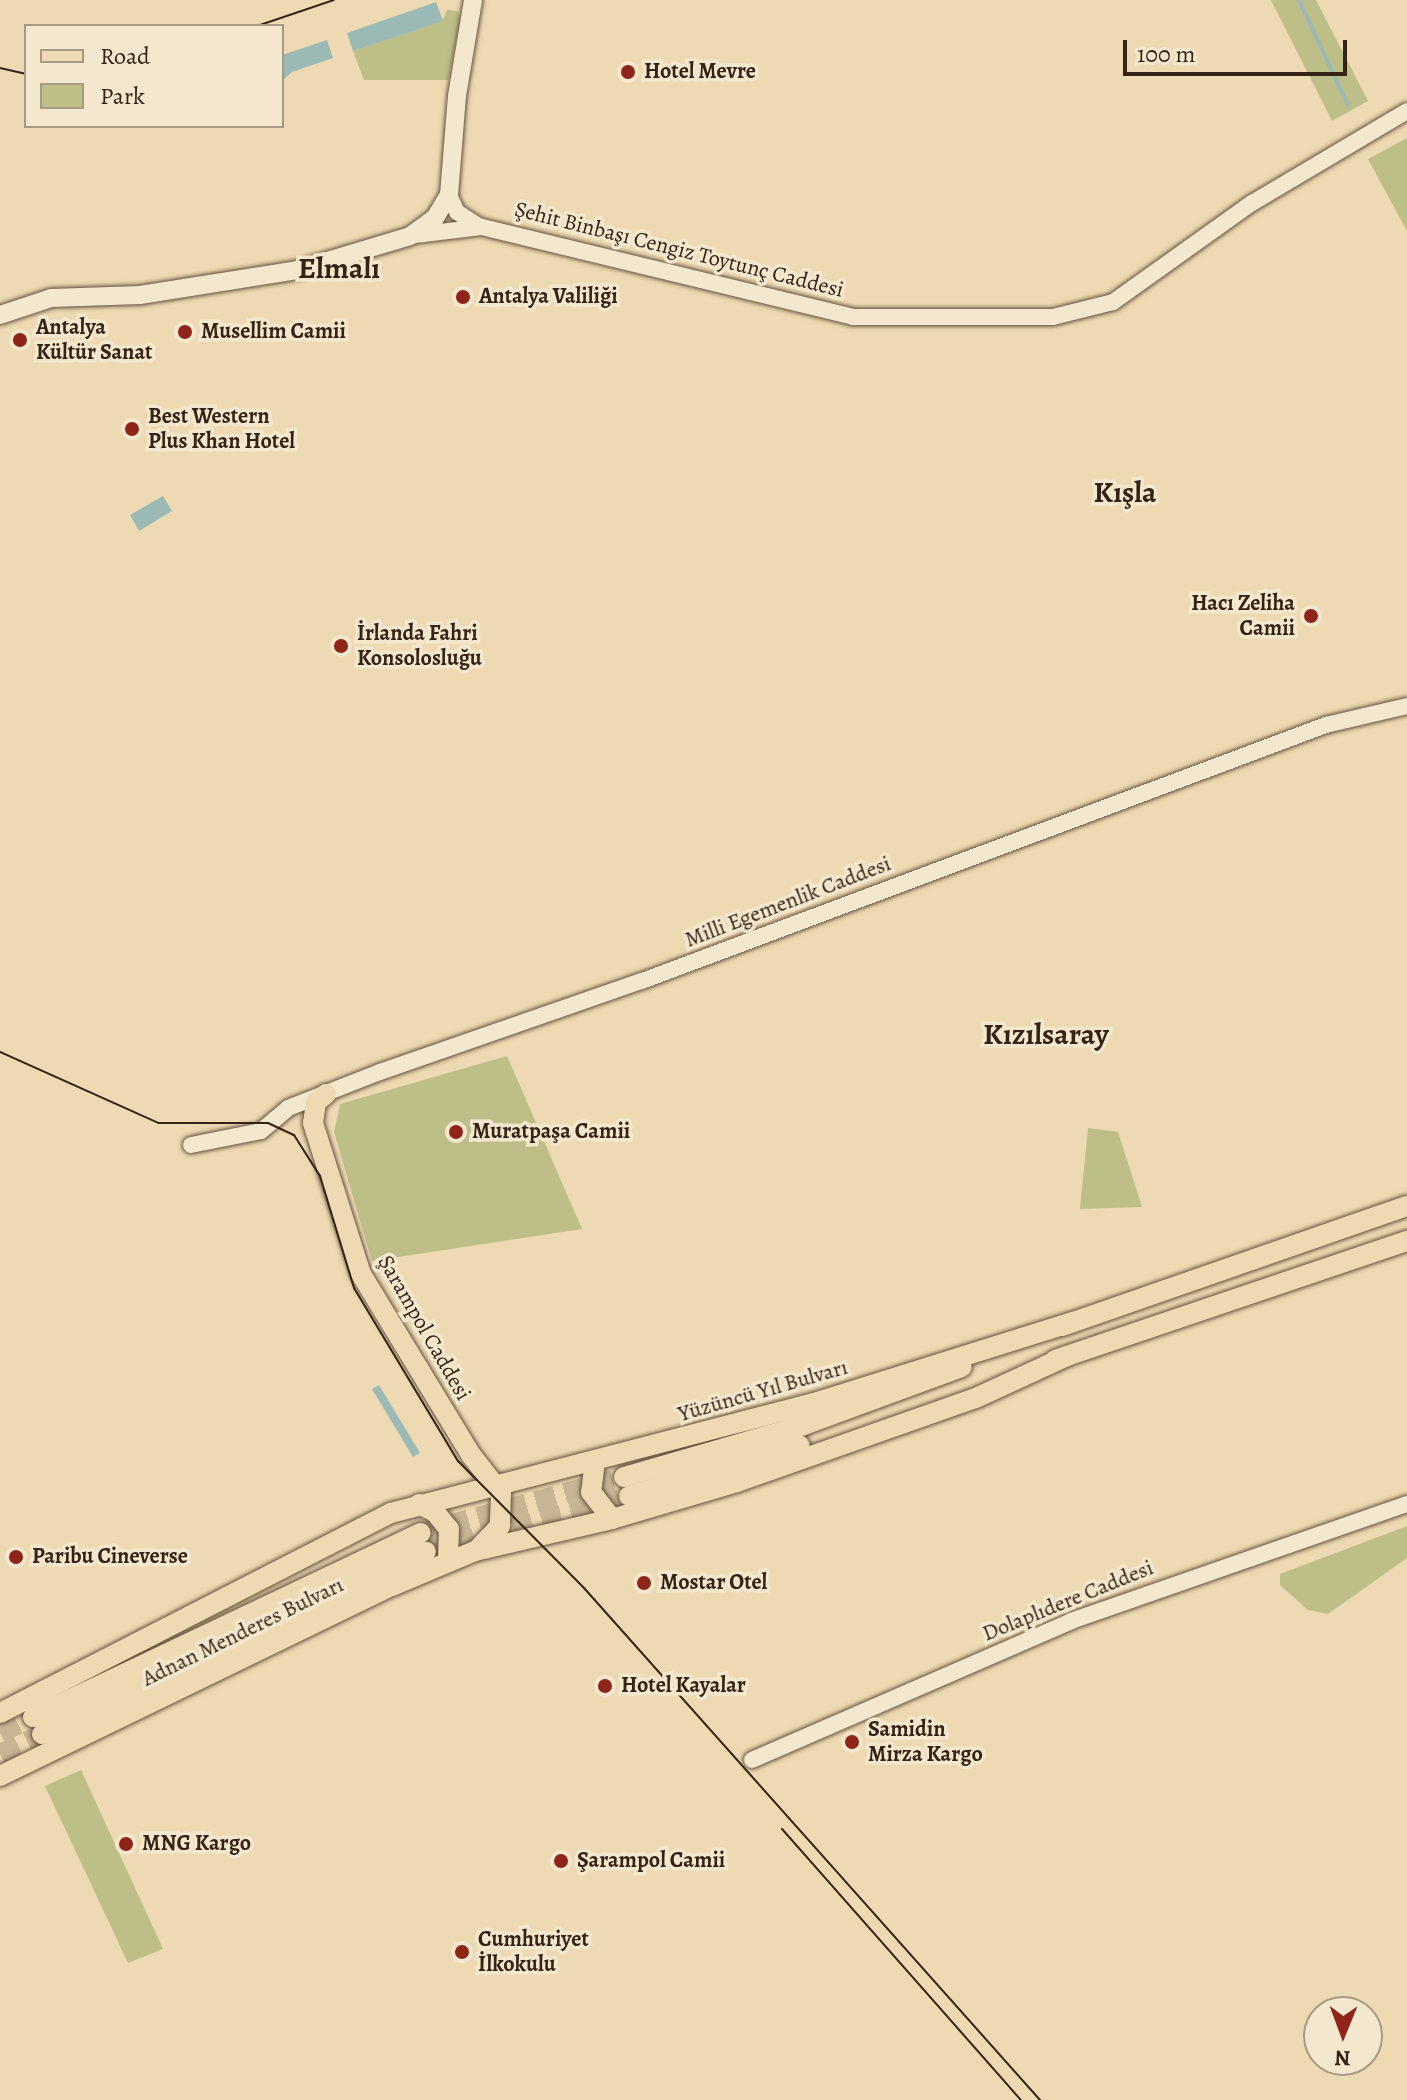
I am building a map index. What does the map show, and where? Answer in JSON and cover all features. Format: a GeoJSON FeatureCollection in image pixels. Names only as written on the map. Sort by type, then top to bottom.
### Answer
{"type":"FeatureCollection","features":[{"type":"Feature","properties":{"kind":"main road"},"geometry":{"type":"LineString","coordinates":[[449,195],[457,96],[473,0]]}},
{"type":"Feature","properties":{"kind":"main road","name":"Şehit Binbaşı Cengiz Toytunç Caddesi"},"geometry":{"type":"LineString","coordinates":[[0,315],[51,298],[140,295],[318,264],[410,236],[435,218],[449,195]]}},
{"type":"Feature","properties":{"kind":"main road","name":"Şarampol Caddesi"},"geometry":{"type":"LineString","coordinates":[[326,1094],[316,1102],[313,1123],[361,1274],[471,1455],[497,1486]]}},
{"type":"Feature","properties":{"kind":"main road","name":"Yüzüncü Yıl Bulvarı"},"geometry":{"type":"LineString","coordinates":[[466,1498],[526,1478],[814,1403],[1072,1322],[1407,1206]]}},
{"type":"Feature","properties":{"kind":"main road","name":"Yüzüncü Yıl Bulvarı"},"geometry":{"type":"LineString","coordinates":[[1072,1322],[804,1425],[626,1487],[744,1464],[1402,1246]]}},
{"type":"Feature","properties":{"kind":"main road","name":"Yüzüncü Yıl Bulvarı"},"geometry":{"type":"LineString","coordinates":[[511,1541],[612,1519],[976,1398],[1067,1356]]}},
{"type":"Feature","properties":{"kind":"main road"},"geometry":{"type":"LineString","coordinates":[[471,1455],[500,1472],[526,1478]]}},
{"type":"Feature","properties":{"kind":"main road"},"geometry":{"type":"LineString","coordinates":[[595,1461],[591,1492],[612,1519]]}},
{"type":"Feature","properties":{"kind":"main road"},"geometry":{"type":"LineString","coordinates":[[475,1551],[500,1526],[497,1486]]}},
{"type":"Feature","properties":{"kind":"main road","name":"Adnan Menderes Bulvarı"},"geometry":{"type":"LineString","coordinates":[[24,1715],[189,1613],[419,1504],[466,1498]]}},
{"type":"Feature","properties":{"kind":"main road"},"geometry":{"type":"LineString","coordinates":[[419,1504],[435,1512],[449,1529],[448,1562]]}},
{"type":"Feature","properties":{"kind":"main road","name":"Adnan Menderes Bulvarı"},"geometry":{"type":"LineString","coordinates":[[0,1776],[448,1562],[511,1541]]}},
{"type":"Feature","properties":{"kind":"main road","name":"Adnan Menderes Bulvarı"},"geometry":{"type":"LineString","coordinates":[[0,1713],[24,1715],[423,1542]]}},
{"type":"Feature","properties":{"kind":"main road"},"geometry":{"type":"LineString","coordinates":[[0,1757],[27,1763]]}},
{"type":"Feature","properties":{"kind":"street","name":"Şehit Binbaşı Cengiz Toytunç Caddesi"},"geometry":{"type":"LineString","coordinates":[[410,236],[482,227],[853,317],[1053,317],[1113,302],[1252,203],[1407,111]]}},
{"type":"Feature","properties":{"kind":"street"},"geometry":{"type":"LineString","coordinates":[[449,195],[457,212],[482,227]]}},
{"type":"Feature","properties":{"kind":"street","name":"Milli Egemenlik Caddesi"},"geometry":{"type":"LineString","coordinates":[[191,1145],[261,1131],[288,1108],[522,1025],[1326,725],[1407,706]]}},
{"type":"Feature","properties":{"kind":"street","name":"Dolaplıdere Caddesi"},"geometry":{"type":"LineString","coordinates":[[752,1760],[1071,1621],[1407,1504]]}},
{"type":"Feature","properties":{"kind":"green space"},"geometry":{"type":"Polygon","coordinates":[[[1271,0],[1316,0],[1368,101],[1332,121],[1271,0]]]}},
{"type":"Feature","properties":{"kind":"green space"},"geometry":{"type":"Polygon","coordinates":[[[447,10],[458,11],[460,20],[448,80],[364,80],[353,51],[442,21],[447,10]]]}},
{"type":"Feature","properties":{"kind":"green space"},"geometry":{"type":"Polygon","coordinates":[[[1407,138],[1407,231],[1368,159],[1407,138]]]}},
{"type":"Feature","properties":{"kind":"green space"},"geometry":{"type":"Polygon","coordinates":[[[507,1056],[582,1229],[372,1261],[334,1132],[340,1104],[507,1056]]]}},
{"type":"Feature","properties":{"kind":"green space"},"geometry":{"type":"Polygon","coordinates":[[[1088,1128],[1118,1132],[1142,1207],[1080,1209],[1088,1128]]]}},
{"type":"Feature","properties":{"kind":"green space"},"geometry":{"type":"Polygon","coordinates":[[[1407,1526],[1407,1558],[1328,1614],[1308,1610],[1280,1585],[1280,1574],[1407,1526]]]}},
{"type":"Feature","properties":{"kind":"green space"},"geometry":{"type":"Polygon","coordinates":[[[81,1770],[163,1949],[128,1963],[45,1786],[81,1770]]]}},
{"type":"Feature","properties":{"kind":"water"},"geometry":{"type":"Polygon","coordinates":[[[436,2],[443,21],[353,51],[347,33],[436,2]]]}},
{"type":"Feature","properties":{"kind":"water"},"geometry":{"type":"Polygon","coordinates":[[[327,40],[333,58],[292,72],[284,79],[284,54],[327,40]]]}},
{"type":"Feature","properties":{"kind":"water"},"geometry":{"type":"Polygon","coordinates":[[[163,496],[172,511],[139,531],[130,515],[163,496]]]}},
{"type":"Feature","properties":{"kind":"water"},"geometry":{"type":"Polygon","coordinates":[[[379,1385],[420,1453],[413,1457],[372,1389],[379,1385]]]}},
{"type":"Feature","properties":{"kind":"waterway"},"geometry":{"type":"LineString","coordinates":[[1299,0],[1348,105]]}},
{"type":"Feature","properties":{"kind":"tunnel"},"geometry":{"type":"LineString","coordinates":[[420,1533],[624,1477]]}},
{"type":"Feature","properties":{"kind":"tunnel"},"geometry":{"type":"LineString","coordinates":[[426,1552],[629,1496]]}},
{"type":"Feature","properties":{"kind":"tunnel"},"geometry":{"type":"LineString","coordinates":[[0,1733],[33,1717]]}},
{"type":"Feature","properties":{"kind":"tunnel"},"geometry":{"type":"LineString","coordinates":[[0,1754],[42,1734]]}},
{"type":"Feature","properties":{"kind":"tram line"},"geometry":{"type":"LineString","coordinates":[[263,24],[334,0]]}},
{"type":"Feature","properties":{"kind":"tram line"},"geometry":{"type":"LineString","coordinates":[[0,68],[24,74]]}},
{"type":"Feature","properties":{"kind":"tram line"},"geometry":{"type":"LineString","coordinates":[[0,1052],[159,1123],[268,1123],[294,1135],[320,1176],[354,1288],[458,1461],[584,1588],[1040,2100]]}},
{"type":"Feature","properties":{"kind":"tram line"},"geometry":{"type":"LineString","coordinates":[[782,1829],[1021,2100]]}},
{"type":"Feature","properties":{"kind":"place","name":"Hotel Mevre"},"geometry":{"type":"Point","coordinates":[628,72]}},
{"type":"Feature","properties":{"kind":"place","name":"Antalya Valiliği"},"geometry":{"type":"Point","coordinates":[463,297]}},
{"type":"Feature","properties":{"kind":"place","name":"Musellim Camii"},"geometry":{"type":"Point","coordinates":[185,332]}},
{"type":"Feature","properties":{"kind":"place","name":"Antalya Kültür Sanat"},"geometry":{"type":"Point","coordinates":[20,340]}},
{"type":"Feature","properties":{"kind":"place","name":"Best Western Plus Khan Hotel"},"geometry":{"type":"Point","coordinates":[132,429]}},
{"type":"Feature","properties":{"kind":"place","name":"Hacı Zeliha Camii"},"geometry":{"type":"Point","coordinates":[1311,616]}},
{"type":"Feature","properties":{"kind":"place","name":"İrlanda Fahri Konsolosluğu"},"geometry":{"type":"Point","coordinates":[341,646]}},
{"type":"Feature","properties":{"kind":"place","name":"Muratpaşa Camii"},"geometry":{"type":"Point","coordinates":[456,1132]}},
{"type":"Feature","properties":{"kind":"place","name":"Paribu Cineverse"},"geometry":{"type":"Point","coordinates":[16,1557]}},
{"type":"Feature","properties":{"kind":"place","name":"Mostar Otel"},"geometry":{"type":"Point","coordinates":[644,1583]}},
{"type":"Feature","properties":{"kind":"place","name":"Hotel Kayalar"},"geometry":{"type":"Point","coordinates":[605,1686]}},
{"type":"Feature","properties":{"kind":"place","name":"Samidin Mirza Kargo"},"geometry":{"type":"Point","coordinates":[852,1742]}},
{"type":"Feature","properties":{"kind":"place","name":"MNG Kargo"},"geometry":{"type":"Point","coordinates":[126,1844]}},
{"type":"Feature","properties":{"kind":"place","name":"Şarampol Camii"},"geometry":{"type":"Point","coordinates":[561,1861]}},
{"type":"Feature","properties":{"kind":"place","name":"Cumhuriyet İlkokulu"},"geometry":{"type":"Point","coordinates":[462,1952]}},
{"type":"Feature","properties":{"kind":"district","name":"Elmalı"},"geometry":{"type":"Point","coordinates":[339,268]}},
{"type":"Feature","properties":{"kind":"district","name":"Kışla"},"geometry":{"type":"Point","coordinates":[1125,492]}},
{"type":"Feature","properties":{"kind":"district","name":"Kızılsaray"},"geometry":{"type":"Point","coordinates":[1046,1034]}}]}
